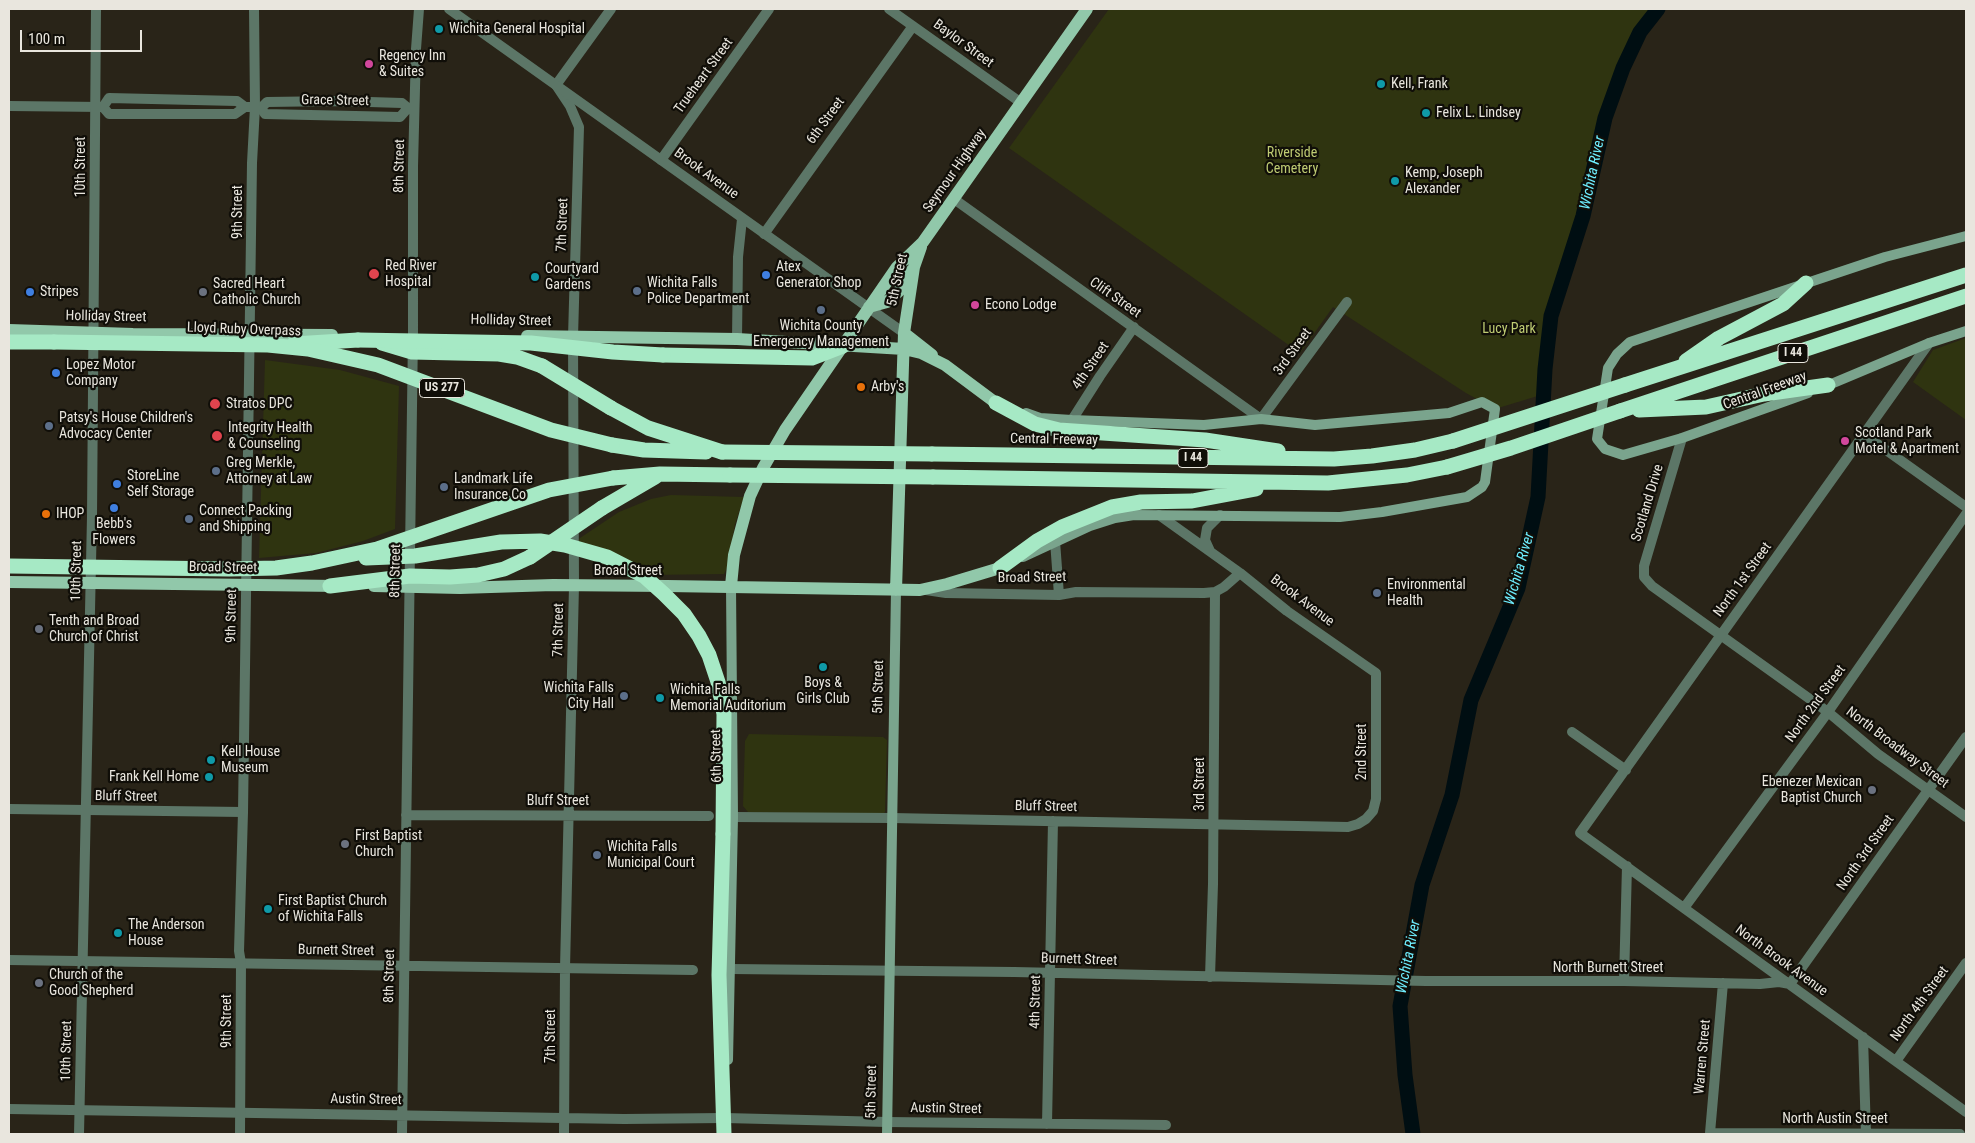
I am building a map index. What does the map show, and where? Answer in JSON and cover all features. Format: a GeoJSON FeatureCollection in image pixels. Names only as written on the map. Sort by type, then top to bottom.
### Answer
{"type":"FeatureCollection","features":[{"type":"Feature","properties":{"kind":"highway","name":"Central Freeway"},"geometry":{"type":"LineString","coordinates":[[612,445],[644,450],[722,452],[1334,458],[1372,456],[1415,450],[1453,441],[1966,275]]}},
{"type":"Feature","properties":{"kind":"highway"},"geometry":{"type":"LineString","coordinates":[[1674,370],[1719,338],[1783,304],[1806,283]]}},
{"type":"Feature","properties":{"kind":"highway","name":"Central Freeway"},"geometry":{"type":"LineString","coordinates":[[336,559],[414,537],[549,490],[613,478],[660,474],[1290,483],[1328,483],[1373,479],[1446,467],[1511,448],[1966,296]]}},
{"type":"Feature","properties":{"kind":"highway"},"geometry":{"type":"LineString","coordinates":[[353,335],[412,352],[499,354],[517,357],[542,366],[648,428],[722,452]]}},
{"type":"Feature","properties":{"kind":"highway"},"geometry":{"type":"LineString","coordinates":[[268,345],[358,340],[485,341],[531,343],[613,352],[663,355],[812,358],[844,346]]}},
{"type":"Feature","properties":{"kind":"highway","name":"Lloyd Ruby Overpass"},"geometry":{"type":"LineString","coordinates":[[9,342],[268,345],[308,349],[378,364],[551,430],[612,445]]}},
{"type":"Feature","properties":{"kind":"highway"},"geometry":{"type":"LineString","coordinates":[[1620,411],[1706,407],[1764,394],[1828,385]]}},
{"type":"Feature","properties":{"kind":"highway"},"geometry":{"type":"LineString","coordinates":[[996,403],[1035,424],[1059,430],[1205,440],[1334,458]]}},
{"type":"Feature","properties":{"kind":"highway"},"geometry":{"type":"LineString","coordinates":[[330,586],[478,575],[504,569],[530,557],[602,508],[660,474]]}},
{"type":"Feature","properties":{"kind":"highway"},"geometry":{"type":"LineString","coordinates":[[1000,568],[1037,541],[1062,527],[1112,507],[1141,502],[1192,500],[1290,483]]}},
{"type":"Feature","properties":{"kind":"highway"},"geometry":{"type":"LineString","coordinates":[[9,566],[276,568],[336,559],[415,556],[501,542],[527,540],[565,544],[587,550],[607,557],[644,576],[684,614],[694,629],[709,655],[718,682],[724,714],[719,975],[724,1134]]}},
{"type":"Feature","properties":{"kind":"main road","name":"Seymour Highway"},"geometry":{"type":"LineString","coordinates":[[844,346],[897,267],[923,242],[1087,9]]}},
{"type":"Feature","properties":{"kind":"main road","name":"Central Freeway"},"geometry":{"type":"LineString","coordinates":[[1966,236],[1885,257],[1630,342],[1617,354],[1608,368],[1597,439],[1605,449],[1623,456],[1682,438],[1828,385],[1929,343],[1966,331]]}},
{"type":"Feature","properties":{"kind":"main road","name":"5th Street"},"geometry":{"type":"LineString","coordinates":[[887,1134],[896,590],[904,333],[914,267],[923,242]]}},
{"type":"Feature","properties":{"kind":"main road"},"geometry":{"type":"LineString","coordinates":[[869,307],[887,302],[899,290],[914,267]]}},
{"type":"Feature","properties":{"kind":"main road","name":"Holliday Street"},"geometry":{"type":"LineString","coordinates":[[9,330],[250,336],[413,334],[737,340],[904,349],[921,354],[945,365],[996,403]]}},
{"type":"Feature","properties":{"kind":"main road","name":"Brook Avenue"},"geometry":{"type":"LineString","coordinates":[[904,333],[945,365]]}},
{"type":"Feature","properties":{"kind":"main road","name":"6th Street"},"geometry":{"type":"LineString","coordinates":[[724,1118],[731,969],[733,817],[731,586],[734,555],[750,496],[763,468],[785,430],[844,346]]}},
{"type":"Feature","properties":{"kind":"main road","name":"Central Freeway"},"geometry":{"type":"LineString","coordinates":[[996,403],[1040,418],[1204,424],[1261,419],[1315,425],[1449,413],[1482,402],[1495,410],[1485,482],[1482,487],[1467,497],[1382,512],[1340,516],[1159,515],[1115,518],[1055,541],[1000,568]]}},
{"type":"Feature","properties":{"kind":"main road"},"geometry":{"type":"LineString","coordinates":[[920,590],[1000,568]]}},
{"type":"Feature","properties":{"kind":"main road","name":"Broad Street"},"geometry":{"type":"LineString","coordinates":[[410,581],[460,588],[731,586],[920,590]]}},
{"type":"Feature","properties":{"kind":"main road","name":"Broad Street"},"geometry":{"type":"LineString","coordinates":[[9,582],[330,586]]}},
{"type":"Feature","properties":{"kind":"street","name":"10th Street"},"geometry":{"type":"LineString","coordinates":[[80,1134],[99,107],[96,9]]}},
{"type":"Feature","properties":{"kind":"street","name":"9th Street"},"geometry":{"type":"LineString","coordinates":[[240,1134],[241,963],[239,951],[243,812],[254,9]]}},
{"type":"Feature","properties":{"kind":"street","name":"8th Street"},"geometry":{"type":"LineString","coordinates":[[402,1134],[413,334],[411,108],[419,9]]}},
{"type":"Feature","properties":{"kind":"street","name":"Brook Avenue"},"geometry":{"type":"LineString","coordinates":[[449,9],[904,333]]}},
{"type":"Feature","properties":{"kind":"street"},"geometry":{"type":"LineString","coordinates":[[556,85],[611,9]]}},
{"type":"Feature","properties":{"kind":"street","name":"Trueheart Street"},"geometry":{"type":"LineString","coordinates":[[661,160],[769,9]]}},
{"type":"Feature","properties":{"kind":"street","name":"Baylor Street"},"geometry":{"type":"LineString","coordinates":[[889,9],[1020,102]]}},
{"type":"Feature","properties":{"kind":"street","name":"6th Street"},"geometry":{"type":"LineString","coordinates":[[764,234],[913,26]]}},
{"type":"Feature","properties":{"kind":"street","name":"7th Street"},"geometry":{"type":"LineString","coordinates":[[556,85],[570,106],[579,127],[573,337],[574,586],[565,968],[564,1134]]}},
{"type":"Feature","properties":{"kind":"street","name":"Grace Street"},"geometry":{"type":"LineString","coordinates":[[9,106],[99,107],[109,114],[235,114],[253,108],[267,102],[402,103],[411,108],[400,117],[265,114],[253,108],[237,101],[109,98],[99,107]]}},
{"type":"Feature","properties":{"kind":"street"},"geometry":{"type":"LineString","coordinates":[[320,101],[320,115]]}},
{"type":"Feature","properties":{"kind":"street","name":"7th Street"},"geometry":{"type":"LineString","coordinates":[[579,127],[589,108]]}},
{"type":"Feature","properties":{"kind":"street","name":"Clift Street"},"geometry":{"type":"LineString","coordinates":[[954,199],[1261,419]]}},
{"type":"Feature","properties":{"kind":"street"},"geometry":{"type":"LineString","coordinates":[[737,340],[738,257],[742,219]]}},
{"type":"Feature","properties":{"kind":"street","name":"3rd Street"},"geometry":{"type":"LineString","coordinates":[[1261,419],[1347,302]]}},
{"type":"Feature","properties":{"kind":"street","name":"4th Street"},"geometry":{"type":"LineString","coordinates":[[1072,420],[1134,327]]}},
{"type":"Feature","properties":{"kind":"street","name":"North 1st Street"},"geometry":{"type":"LineString","coordinates":[[1580,833],[1929,343]]}},
{"type":"Feature","properties":{"kind":"street"},"geometry":{"type":"LineString","coordinates":[[1865,435],[1966,507]]}},
{"type":"Feature","properties":{"kind":"street","name":"Scotland Drive"},"geometry":{"type":"LineString","coordinates":[[1644,577],[1644,566],[1682,438]]}},
{"type":"Feature","properties":{"kind":"street","name":"North 2nd Street"},"geometry":{"type":"LineString","coordinates":[[1684,908],[1828,712],[1966,514]]}},
{"type":"Feature","properties":{"kind":"street","name":"Brook Avenue"},"geometry":{"type":"LineString","coordinates":[[1159,515],[1240,573],[1286,611],[1376,673]]}},
{"type":"Feature","properties":{"kind":"street"},"geometry":{"type":"LineString","coordinates":[[1210,552],[1206,540],[1207,528],[1220,515]]}},
{"type":"Feature","properties":{"kind":"street"},"geometry":{"type":"LineString","coordinates":[[1055,541],[1059,595]]}},
{"type":"Feature","properties":{"kind":"street"},"geometry":{"type":"LineString","coordinates":[[1215,592],[1240,573]]}},
{"type":"Feature","properties":{"kind":"street","name":"North Broadway Street"},"geometry":{"type":"LineString","coordinates":[[1644,577],[1652,586],[1828,712],[1878,754],[1966,817]]}},
{"type":"Feature","properties":{"kind":"street","name":"Broad Street"},"geometry":{"type":"LineString","coordinates":[[920,590],[946,593],[1059,595],[1076,592],[1215,592]]}},
{"type":"Feature","properties":{"kind":"street","name":"3rd Street"},"geometry":{"type":"LineString","coordinates":[[1210,977],[1215,592]]}},
{"type":"Feature","properties":{"kind":"street","name":"2nd Street"},"geometry":{"type":"LineString","coordinates":[[1358,824],[1373,811],[1376,799],[1376,673]]}},
{"type":"Feature","properties":{"kind":"street"},"geometry":{"type":"LineString","coordinates":[[1572,732],[1626,770]]}},
{"type":"Feature","properties":{"kind":"street","name":"North 3rd Street"},"geometry":{"type":"LineString","coordinates":[[1790,984],[1966,738]]}},
{"type":"Feature","properties":{"kind":"street","name":"Bluff Street"},"geometry":{"type":"LineString","coordinates":[[9,809],[243,812]]}},
{"type":"Feature","properties":{"kind":"street","name":"Bluff Street"},"geometry":{"type":"LineString","coordinates":[[406,815],[710,816]]}},
{"type":"Feature","properties":{"kind":"street","name":"Bluff Street"},"geometry":{"type":"LineString","coordinates":[[733,817],[892,818],[1348,827],[1358,824]]}},
{"type":"Feature","properties":{"kind":"street","name":"4th Street"},"geometry":{"type":"LineString","coordinates":[[1047,1124],[1053,821]]}},
{"type":"Feature","properties":{"kind":"street","name":"North Brook Avenue"},"geometry":{"type":"LineString","coordinates":[[1580,833],[1966,1112]]}},
{"type":"Feature","properties":{"kind":"street"},"geometry":{"type":"LineString","coordinates":[[1624,981],[1627,866]]}},
{"type":"Feature","properties":{"kind":"street","name":"Burnett Street"},"geometry":{"type":"LineString","coordinates":[[9,960],[692,970]]}},
{"type":"Feature","properties":{"kind":"street","name":"North 4th Street"},"geometry":{"type":"LineString","coordinates":[[1896,1061],[1966,964]]}},
{"type":"Feature","properties":{"kind":"street","name":"Burnett Street"},"geometry":{"type":"LineString","coordinates":[[731,969],[889,970],[1426,981]]}},
{"type":"Feature","properties":{"kind":"street","name":"North Burnett Street"},"geometry":{"type":"LineString","coordinates":[[1426,981],[1779,982],[1790,984]]}},
{"type":"Feature","properties":{"kind":"street","name":"Warren Street"},"geometry":{"type":"LineString","coordinates":[[1710,1133],[1723,983]]}},
{"type":"Feature","properties":{"kind":"street"},"geometry":{"type":"LineString","coordinates":[[1863,1037],[1866,1133]]}},
{"type":"Feature","properties":{"kind":"street","name":"Austin Street"},"geometry":{"type":"LineString","coordinates":[[9,1109],[1166,1125]]}},
{"type":"Feature","properties":{"kind":"street","name":"North Austin Street"},"geometry":{"type":"LineString","coordinates":[[1710,1133],[1960,1134]]}},
{"type":"Feature","properties":{"kind":"green space","name":"Riverside Cemetery"},"geometry":{"type":"Polygon","coordinates":[[[1109,9],[1658,9],[1640,32],[1623,68],[1605,118],[1583,216],[1551,316],[1544,394],[1495,409],[1466,393],[1333,307],[1300,353],[1009,148],[1109,9]]]}},
{"type":"Feature","properties":{"kind":"green space"},"geometry":{"type":"Polygon","coordinates":[[[1966,338],[1966,420],[1913,382],[1933,350],[1966,338]]]}},
{"type":"Feature","properties":{"kind":"green space"},"geometry":{"type":"Polygon","coordinates":[[[265,360],[340,370],[399,386],[395,529],[363,541],[316,553],[259,558],[265,360]]]}},
{"type":"Feature","properties":{"kind":"green space"},"geometry":{"type":"Polygon","coordinates":[[[671,495],[744,497],[735,524],[727,568],[724,574],[647,575],[577,542],[580,538],[619,512],[651,499],[671,495]]]}},
{"type":"Feature","properties":{"kind":"green space"},"geometry":{"type":"Polygon","coordinates":[[[749,734],[883,737],[887,740],[885,812],[882,815],[748,812],[743,806],[745,741],[749,734]]]}},
{"type":"Feature","properties":{"kind":"waterway","name":"Wichita River"},"geometry":{"type":"LineString","coordinates":[[1413,1134],[1405,1075],[1400,1006],[1422,885],[1452,795],[1471,700],[1518,588],[1538,497],[1545,369],[1551,316],[1583,216],[1605,118],[1623,68],[1640,32],[1658,9]]}},
{"type":"Feature","properties":{"kind":"place","name":"Wichita General Hospital"},"geometry":{"type":"Point","coordinates":[439,29]}},
{"type":"Feature","properties":{"kind":"place","name":"Regency Inn & Suites"},"geometry":{"type":"Point","coordinates":[369,64]}},
{"type":"Feature","properties":{"kind":"place","name":"Kell, Frank"},"geometry":{"type":"Point","coordinates":[1381,84]}},
{"type":"Feature","properties":{"kind":"place","name":"Felix L. Lindsey"},"geometry":{"type":"Point","coordinates":[1426,113]}},
{"type":"Feature","properties":{"kind":"place","name":"Kemp, Joseph Alexander"},"geometry":{"type":"Point","coordinates":[1395,181]}},
{"type":"Feature","properties":{"kind":"place","name":"Red River Hospital"},"geometry":{"type":"Point","coordinates":[374,274]}},
{"type":"Feature","properties":{"kind":"place","name":"Atex Generator Shop"},"geometry":{"type":"Point","coordinates":[766,275]}},
{"type":"Feature","properties":{"kind":"place","name":"Courtyard Gardens"},"geometry":{"type":"Point","coordinates":[535,277]}},
{"type":"Feature","properties":{"kind":"place","name":"Wichita Falls Police Department"},"geometry":{"type":"Point","coordinates":[637,291]}},
{"type":"Feature","properties":{"kind":"place","name":"Stripes"},"geometry":{"type":"Point","coordinates":[30,292]}},
{"type":"Feature","properties":{"kind":"place","name":"Sacred Heart Catholic Church"},"geometry":{"type":"Point","coordinates":[203,292]}},
{"type":"Feature","properties":{"kind":"place","name":"Econo Lodge"},"geometry":{"type":"Point","coordinates":[975,305]}},
{"type":"Feature","properties":{"kind":"place","name":"Wichita County Emergency Management"},"geometry":{"type":"Point","coordinates":[821,310]}},
{"type":"Feature","properties":{"kind":"place","name":"Lopez Motor Company"},"geometry":{"type":"Point","coordinates":[56,373]}},
{"type":"Feature","properties":{"kind":"place","name":"Arby's"},"geometry":{"type":"Point","coordinates":[861,387]}},
{"type":"Feature","properties":{"kind":"place","name":"Stratos DPC"},"geometry":{"type":"Point","coordinates":[215,404]}},
{"type":"Feature","properties":{"kind":"place","name":"Patsy's House Children's Advocacy Center"},"geometry":{"type":"Point","coordinates":[49,426]}},
{"type":"Feature","properties":{"kind":"place","name":"Integrity Health & Counseling"},"geometry":{"type":"Point","coordinates":[217,436]}},
{"type":"Feature","properties":{"kind":"place","name":"Scotland Park Motel & Apartment"},"geometry":{"type":"Point","coordinates":[1845,441]}},
{"type":"Feature","properties":{"kind":"place","name":"Greg Merkle, Attorney at Law"},"geometry":{"type":"Point","coordinates":[216,471]}},
{"type":"Feature","properties":{"kind":"place","name":"StoreLine Self Storage"},"geometry":{"type":"Point","coordinates":[117,484]}},
{"type":"Feature","properties":{"kind":"place","name":"Landmark Life Insurance Co"},"geometry":{"type":"Point","coordinates":[444,487]}},
{"type":"Feature","properties":{"kind":"place","name":"Bebb's Flowers"},"geometry":{"type":"Point","coordinates":[114,508]}},
{"type":"Feature","properties":{"kind":"place","name":"IHOP"},"geometry":{"type":"Point","coordinates":[46,514]}},
{"type":"Feature","properties":{"kind":"place","name":"Connect Packing and Shipping"},"geometry":{"type":"Point","coordinates":[189,519]}},
{"type":"Feature","properties":{"kind":"place","name":"Environmental Health"},"geometry":{"type":"Point","coordinates":[1377,593]}},
{"type":"Feature","properties":{"kind":"place","name":"Tenth and Broad Church of Christ"},"geometry":{"type":"Point","coordinates":[39,629]}},
{"type":"Feature","properties":{"kind":"place","name":"Boys & Girls Club"},"geometry":{"type":"Point","coordinates":[823,667]}},
{"type":"Feature","properties":{"kind":"place","name":"Wichita Falls City Hall"},"geometry":{"type":"Point","coordinates":[624,696]}},
{"type":"Feature","properties":{"kind":"place","name":"Wichita Falls Memorial Auditorium"},"geometry":{"type":"Point","coordinates":[660,698]}},
{"type":"Feature","properties":{"kind":"place","name":"Kell House Museum"},"geometry":{"type":"Point","coordinates":[211,760]}},
{"type":"Feature","properties":{"kind":"place","name":"Frank Kell Home"},"geometry":{"type":"Point","coordinates":[209,777]}},
{"type":"Feature","properties":{"kind":"place","name":"Ebenezer Mexican Baptist Church"},"geometry":{"type":"Point","coordinates":[1872,790]}},
{"type":"Feature","properties":{"kind":"place","name":"First Baptist Church"},"geometry":{"type":"Point","coordinates":[345,844]}},
{"type":"Feature","properties":{"kind":"place","name":"Wichita Falls Municipal Court"},"geometry":{"type":"Point","coordinates":[597,855]}},
{"type":"Feature","properties":{"kind":"place","name":"First Baptist Church of Wichita Falls"},"geometry":{"type":"Point","coordinates":[268,909]}},
{"type":"Feature","properties":{"kind":"place","name":"The Anderson House"},"geometry":{"type":"Point","coordinates":[118,933]}},
{"type":"Feature","properties":{"kind":"place","name":"Church of the Good Shepherd"},"geometry":{"type":"Point","coordinates":[39,983]}},
{"type":"Feature","properties":{"kind":"park label","name":"Lucy Park"},"geometry":{"type":"Point","coordinates":[1509,329]}}]}
